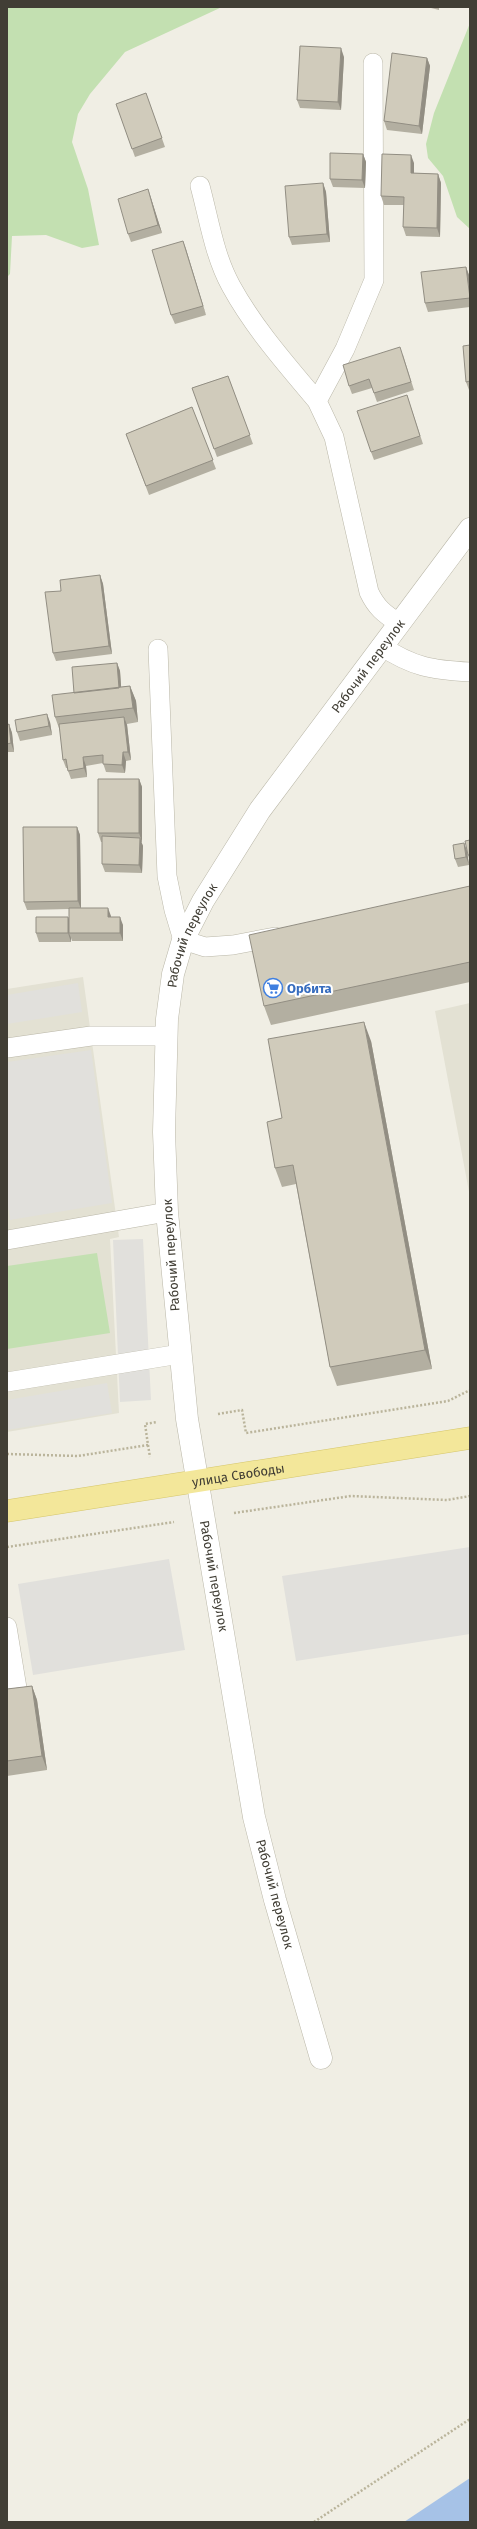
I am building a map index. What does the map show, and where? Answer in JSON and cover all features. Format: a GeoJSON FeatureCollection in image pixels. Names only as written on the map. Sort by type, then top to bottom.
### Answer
{"type":"FeatureCollection","features":[{"type":"Feature","properties":{"kind":"main road","name":"улица Свободы"},"geometry":{"type":"LineString","coordinates":[[7,1511],[470,1438]]}},
{"type":"Feature","properties":{"kind":"street","name":"Рабочий переулок"},"geometry":{"type":"LineString","coordinates":[[321,2058],[272,1887],[254,1817],[187,1419],[167,1212],[164,1132],[166,1036],[173,974],[183,940],[203,901],[260,810],[381,646],[470,529]]}},
{"type":"Feature","properties":{"kind":"lane"},"geometry":{"type":"LineString","coordinates":[[316,401],[346,349],[374,280],[373,63]]}},
{"type":"Feature","properties":{"kind":"lane"},"geometry":{"type":"LineString","coordinates":[[200,186],[216,248],[230,285],[256,326],[316,401],[334,437],[369,592],[374,604],[382,613],[399,623]]}},
{"type":"Feature","properties":{"kind":"lane"},"geometry":{"type":"LineString","coordinates":[[381,646],[404,661],[431,669],[470,672]]}},
{"type":"Feature","properties":{"kind":"lane"},"geometry":{"type":"LineString","coordinates":[[158,649],[167,876],[174,910],[183,940],[205,947],[233,945],[294,932]]}},
{"type":"Feature","properties":{"kind":"lane"},"geometry":{"type":"LineString","coordinates":[[7,1048],[91,1036],[166,1036]]}},
{"type":"Feature","properties":{"kind":"lane"},"geometry":{"type":"LineString","coordinates":[[7,1240],[167,1212]]}},
{"type":"Feature","properties":{"kind":"lane"},"geometry":{"type":"LineString","coordinates":[[7,1382],[180,1354]]}},
{"type":"Feature","properties":{"kind":"lane"},"geometry":{"type":"LineString","coordinates":[[7,1627],[17,1688]]}},
{"type":"Feature","properties":{"kind":"path"},"geometry":{"type":"LineString","coordinates":[[7,1454],[78,1456],[148,1445],[145,1424],[242,1410],[246,1433],[448,1401],[470,1390]]}},
{"type":"Feature","properties":{"kind":"path"},"geometry":{"type":"LineString","coordinates":[[7,1547],[351,1496],[447,1500],[470,1496]]}},
{"type":"Feature","properties":{"kind":"path"},"geometry":{"type":"LineString","coordinates":[[314,2522],[470,2419]]}},
{"type":"Feature","properties":{"kind":"shaded area"},"geometry":{"type":"Polygon","coordinates":[[[83,977],[119,1237],[110,1239],[119,1413],[7,1432],[7,989],[83,977]]]}},
{"type":"Feature","properties":{"kind":"shaded area"},"geometry":{"type":"Polygon","coordinates":[[[78,983],[82,1012],[7,1024],[7,995],[78,983]]]}},
{"type":"Feature","properties":{"kind":"shaded area"},"geometry":{"type":"Polygon","coordinates":[[[470,1003],[470,1197],[435,1011],[470,1003]]]}},
{"type":"Feature","properties":{"kind":"shaded area"},"geometry":{"type":"Polygon","coordinates":[[[91,1050],[112,1203],[10,1220],[7,1199],[7,1062],[91,1050]]]}},
{"type":"Feature","properties":{"kind":"shaded area"},"geometry":{"type":"Polygon","coordinates":[[[143,1239],[151,1400],[120,1402],[113,1240],[143,1239]]]}},
{"type":"Feature","properties":{"kind":"shaded area"},"geometry":{"type":"Polygon","coordinates":[[[107,1383],[112,1413],[7,1430],[7,1400],[107,1383]]]}},
{"type":"Feature","properties":{"kind":"shaded area"},"geometry":{"type":"Polygon","coordinates":[[[470,1547],[470,1634],[296,1661],[282,1576],[470,1547]]]}},
{"type":"Feature","properties":{"kind":"shaded area"},"geometry":{"type":"Polygon","coordinates":[[[169,1559],[185,1650],[33,1675],[18,1584],[169,1559]]]}},
{"type":"Feature","properties":{"kind":"green space"},"geometry":{"type":"Polygon","coordinates":[[[7,7],[222,7],[125,52],[90,94],[78,114],[72,142],[88,189],[99,245],[82,248],[46,235],[12,236],[10,274],[7,277],[7,7]]]}},
{"type":"Feature","properties":{"kind":"green space"},"geometry":{"type":"Polygon","coordinates":[[[470,23],[470,229],[457,217],[443,176],[428,158],[426,144],[434,113],[470,23]]]}},
{"type":"Feature","properties":{"kind":"green space"},"geometry":{"type":"Polygon","coordinates":[[[97,1253],[110,1333],[7,1349],[7,1266],[97,1253]]]}},
{"type":"Feature","properties":{"kind":"water"},"geometry":{"type":"Polygon","coordinates":[[[470,2478],[470,2522],[404,2522],[470,2478]]]}},
{"type":"Feature","properties":{"kind":"building"},"geometry":{"type":"Polygon","coordinates":[[[300,46],[341,48],[338,102],[297,100],[300,46]]]}},
{"type":"Feature","properties":{"kind":"building"},"geometry":{"type":"Polygon","coordinates":[[[392,53],[427,58],[419,126],[384,121],[392,53]]]}},
{"type":"Feature","properties":{"kind":"building"},"geometry":{"type":"Polygon","coordinates":[[[146,93],[162,138],[132,149],[116,104],[146,93]]]}},
{"type":"Feature","properties":{"kind":"building"},"geometry":{"type":"Polygon","coordinates":[[[330,153],[363,154],[362,180],[330,179],[330,153]]]}},
{"type":"Feature","properties":{"kind":"building"},"geometry":{"type":"Polygon","coordinates":[[[382,154],[411,155],[411,173],[438,174],[437,228],[403,227],[404,197],[381,196],[382,154]]]}},
{"type":"Feature","properties":{"kind":"building"},"geometry":{"type":"Polygon","coordinates":[[[323,183],[327,234],[289,237],[285,186],[323,183]]]}},
{"type":"Feature","properties":{"kind":"building"},"geometry":{"type":"Polygon","coordinates":[[[148,189],[158,225],[128,234],[118,199],[148,189]]]}},
{"type":"Feature","properties":{"kind":"building"},"geometry":{"type":"Polygon","coordinates":[[[183,241],[203,306],[171,315],[152,250],[183,241]]]}},
{"type":"Feature","properties":{"kind":"building"},"geometry":{"type":"Polygon","coordinates":[[[466,267],[470,298],[425,303],[421,272],[466,267]]]}},
{"type":"Feature","properties":{"kind":"building"},"geometry":{"type":"Polygon","coordinates":[[[470,345],[470,381],[466,382],[463,346],[470,345]]]}},
{"type":"Feature","properties":{"kind":"building"},"geometry":{"type":"Polygon","coordinates":[[[400,347],[411,382],[374,393],[369,379],[349,386],[343,365],[400,347]]]}},
{"type":"Feature","properties":{"kind":"building"},"geometry":{"type":"Polygon","coordinates":[[[228,376],[250,435],[214,449],[192,388],[228,376]]]}},
{"type":"Feature","properties":{"kind":"building"},"geometry":{"type":"Polygon","coordinates":[[[407,395],[420,436],[371,452],[357,411],[407,395]]]}},
{"type":"Feature","properties":{"kind":"building"},"geometry":{"type":"Polygon","coordinates":[[[192,407],[213,460],[146,486],[126,434],[192,407]]]}},
{"type":"Feature","properties":{"kind":"building"},"geometry":{"type":"Polygon","coordinates":[[[100,575],[109,646],[53,653],[45,592],[61,591],[60,580],[100,575]]]}},
{"type":"Feature","properties":{"kind":"building"},"geometry":{"type":"Polygon","coordinates":[[[117,663],[119,688],[74,693],[72,667],[117,663]]]}},
{"type":"Feature","properties":{"kind":"building"},"geometry":{"type":"Polygon","coordinates":[[[130,686],[133,708],[55,717],[52,695],[130,686]]]}},
{"type":"Feature","properties":{"kind":"building"},"geometry":{"type":"Polygon","coordinates":[[[47,714],[49,726],[17,732],[15,720],[47,714]]]}},
{"type":"Feature","properties":{"kind":"building"},"geometry":{"type":"Polygon","coordinates":[[[124,717],[128,752],[123,752],[122,765],[103,764],[103,755],[83,757],[84,768],[68,771],[66,759],[63,760],[59,724],[124,717]]]}},
{"type":"Feature","properties":{"kind":"building"},"geometry":{"type":"Polygon","coordinates":[[[9,724],[11,743],[7,744],[7,725],[9,724]]]}},
{"type":"Feature","properties":{"kind":"building"},"geometry":{"type":"Polygon","coordinates":[[[98,779],[139,779],[139,833],[98,833],[98,779]]]}},
{"type":"Feature","properties":{"kind":"building"},"geometry":{"type":"Polygon","coordinates":[[[23,827],[77,827],[78,901],[24,902],[23,827]]]}},
{"type":"Feature","properties":{"kind":"building"},"geometry":{"type":"Polygon","coordinates":[[[102,836],[140,838],[139,865],[102,864],[102,836]]]}},
{"type":"Feature","properties":{"kind":"building"},"geometry":{"type":"Polygon","coordinates":[[[470,840],[470,855],[468,855],[465,841],[470,840]]]}},
{"type":"Feature","properties":{"kind":"building"},"geometry":{"type":"Polygon","coordinates":[[[464,843],[466,857],[455,859],[453,845],[464,843]]]}},
{"type":"Feature","properties":{"kind":"building"},"geometry":{"type":"Polygon","coordinates":[[[470,886],[470,962],[264,1006],[249,935],[470,886]]]}},
{"type":"Feature","properties":{"kind":"building"},"geometry":{"type":"Polygon","coordinates":[[[69,908],[108,908],[108,917],[120,917],[120,933],[69,933],[69,908]]]}},
{"type":"Feature","properties":{"kind":"building"},"geometry":{"type":"Polygon","coordinates":[[[36,917],[68,917],[68,933],[36,933],[36,917]]]}},
{"type":"Feature","properties":{"kind":"building"},"geometry":{"type":"Polygon","coordinates":[[[364,1022],[425,1350],[330,1367],[293,1165],[275,1168],[267,1122],[282,1118],[268,1039],[364,1022]]]}},
{"type":"Feature","properties":{"kind":"building"},"geometry":{"type":"Polygon","coordinates":[[[32,1686],[42,1756],[7,1761],[7,1689],[32,1686]]]}},
{"type":"Feature","properties":{"kind":"place","name":"Орбита"},"geometry":{"type":"Point","coordinates":[273,988]}}]}
